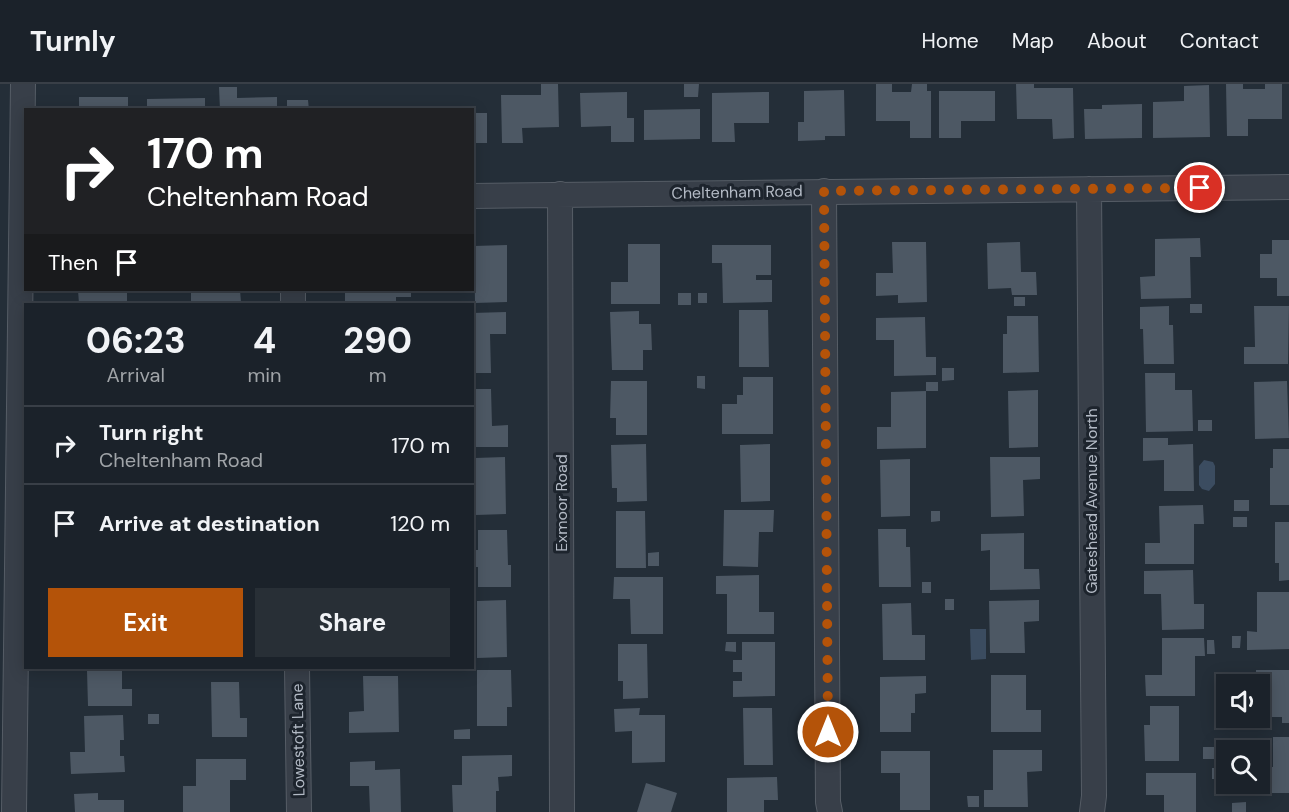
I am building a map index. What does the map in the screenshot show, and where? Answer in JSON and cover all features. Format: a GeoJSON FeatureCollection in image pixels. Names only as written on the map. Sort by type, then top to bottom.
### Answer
{"type":"FeatureCollection","features":[{"type":"Feature","properties":{"kind":"street"},"geometry":{"type":"LineString","coordinates":[[14,812],[24,199],[23,84]]}},
{"type":"Feature","properties":{"kind":"street","name":"Cheltenham Road"},"geometry":{"type":"LineString","coordinates":[[474,196],[1289,187]]}},
{"type":"Feature","properties":{"kind":"street","name":"Gateshead Avenue North"},"geometry":{"type":"LineString","coordinates":[[1089,189],[1094,796],[1092,812]]}},
{"type":"Feature","properties":{"kind":"street"},"geometry":{"type":"LineString","coordinates":[[824,191],[828,802],[830,812]]}},
{"type":"Feature","properties":{"kind":"street","name":"Exmoor Road"},"geometry":{"type":"LineString","coordinates":[[560,194],[562,812]]}},
{"type":"Feature","properties":{"kind":"street","name":"Lowestoft Lane"},"geometry":{"type":"LineString","coordinates":[[297,669],[298,812]]}},
{"type":"Feature","properties":{"kind":"water"},"geometry":{"type":"Polygon","coordinates":[[[1204,460],[1213,462],[1215,466],[1215,484],[1209,491],[1202,489],[1199,485],[1199,466],[1204,460]]]}},
{"type":"Feature","properties":{"kind":"water"},"geometry":{"type":"Polygon","coordinates":[[[970,629],[986,629],[986,659],[971,660],[970,629]]]}},
{"type":"Feature","properties":{"kind":"building"},"geometry":{"type":"Polygon","coordinates":[[[541,84],[558,84],[559,127],[522,128],[523,143],[502,143],[501,95],[541,95],[541,84]]]}},
{"type":"Feature","properties":{"kind":"building"},"geometry":{"type":"Polygon","coordinates":[[[684,84],[699,84],[698,97],[684,97],[684,84]]]}},
{"type":"Feature","properties":{"kind":"building"},"geometry":{"type":"Polygon","coordinates":[[[876,84],[892,84],[892,92],[911,92],[912,84],[927,84],[927,91],[931,91],[931,138],[910,138],[910,121],[876,121],[876,84]]]}},
{"type":"Feature","properties":{"kind":"building"},"geometry":{"type":"Polygon","coordinates":[[[1016,84],[1034,84],[1034,88],[1073,88],[1074,138],[1053,139],[1052,119],[1017,119],[1016,84]]]}},
{"type":"Feature","properties":{"kind":"building"},"geometry":{"type":"Polygon","coordinates":[[[1226,84],[1243,84],[1243,89],[1265,89],[1265,84],[1282,84],[1282,119],[1248,119],[1248,136],[1227,136],[1226,84]]]}},
{"type":"Feature","properties":{"kind":"building"},"geometry":{"type":"Polygon","coordinates":[[[1209,85],[1210,137],[1153,138],[1153,102],[1184,101],[1184,86],[1209,85]]]}},
{"type":"Feature","properties":{"kind":"building"},"geometry":{"type":"Polygon","coordinates":[[[219,87],[237,87],[237,98],[277,97],[277,108],[220,108],[219,87]]]}},
{"type":"Feature","properties":{"kind":"building"},"geometry":{"type":"Polygon","coordinates":[[[844,90],[845,136],[825,136],[825,140],[798,141],[798,122],[804,122],[804,91],[844,90]]]}},
{"type":"Feature","properties":{"kind":"building"},"geometry":{"type":"Polygon","coordinates":[[[939,91],[995,91],[995,121],[961,121],[961,138],[939,138],[939,91]]]}},
{"type":"Feature","properties":{"kind":"building"},"geometry":{"type":"Polygon","coordinates":[[[627,92],[627,118],[634,118],[634,142],[611,142],[611,126],[581,127],[580,93],[627,92]]]}},
{"type":"Feature","properties":{"kind":"building"},"geometry":{"type":"Polygon","coordinates":[[[769,92],[769,123],[734,123],[735,142],[712,142],[712,93],[769,92]]]}},
{"type":"Feature","properties":{"kind":"building"},"geometry":{"type":"Polygon","coordinates":[[[79,97],[128,97],[128,108],[79,108],[79,97]]]}},
{"type":"Feature","properties":{"kind":"building"},"geometry":{"type":"Polygon","coordinates":[[[205,98],[205,108],[147,108],[147,99],[205,98]]]}},
{"type":"Feature","properties":{"kind":"building"},"geometry":{"type":"Polygon","coordinates":[[[287,100],[308,100],[309,108],[287,108],[287,100]]]}},
{"type":"Feature","properties":{"kind":"building"},"geometry":{"type":"Polygon","coordinates":[[[1142,104],[1142,138],[1085,139],[1084,109],[1102,109],[1102,105],[1142,104]]]}},
{"type":"Feature","properties":{"kind":"building"},"geometry":{"type":"Polygon","coordinates":[[[700,109],[700,139],[644,140],[644,110],[700,109]]]}},
{"type":"Feature","properties":{"kind":"building"},"geometry":{"type":"Polygon","coordinates":[[[474,113],[487,113],[487,143],[474,143],[474,113]]]}},
{"type":"Feature","properties":{"kind":"building"},"geometry":{"type":"Polygon","coordinates":[[[1200,238],[1201,257],[1190,257],[1191,298],[1141,299],[1140,277],[1155,276],[1155,239],[1200,238]]]}},
{"type":"Feature","properties":{"kind":"building"},"geometry":{"type":"Polygon","coordinates":[[[1272,240],[1289,240],[1289,296],[1277,296],[1277,278],[1260,278],[1260,254],[1272,254],[1272,240]]]}},
{"type":"Feature","properties":{"kind":"building"},"geometry":{"type":"Polygon","coordinates":[[[892,242],[926,242],[927,302],[898,303],[898,295],[876,296],[876,273],[893,273],[892,242]]]}},
{"type":"Feature","properties":{"kind":"building"},"geometry":{"type":"Polygon","coordinates":[[[1020,242],[1021,272],[1036,272],[1037,295],[1012,295],[1011,288],[988,289],[987,243],[1020,242]]]}},
{"type":"Feature","properties":{"kind":"building"},"geometry":{"type":"Polygon","coordinates":[[[628,244],[660,244],[660,304],[611,304],[611,282],[628,282],[628,244]]]}},
{"type":"Feature","properties":{"kind":"building"},"geometry":{"type":"Polygon","coordinates":[[[507,245],[507,302],[475,303],[474,246],[507,245]]]}},
{"type":"Feature","properties":{"kind":"building"},"geometry":{"type":"Polygon","coordinates":[[[712,245],[771,245],[771,275],[756,275],[756,280],[772,280],[772,302],[723,303],[722,263],[712,263],[712,245]]]}},
{"type":"Feature","properties":{"kind":"building"},"geometry":{"type":"Polygon","coordinates":[[[78,291],[127,291],[127,303],[79,303],[78,291]]]}},
{"type":"Feature","properties":{"kind":"building"},"geometry":{"type":"Polygon","coordinates":[[[191,291],[240,291],[241,302],[191,303],[191,291]]]}},
{"type":"Feature","properties":{"kind":"building"},"geometry":{"type":"Polygon","coordinates":[[[345,291],[411,291],[411,297],[396,297],[396,303],[345,303],[345,291]]]}},
{"type":"Feature","properties":{"kind":"building"},"geometry":{"type":"Polygon","coordinates":[[[678,293],[691,293],[691,305],[678,305],[678,293]]]}},
{"type":"Feature","properties":{"kind":"building"},"geometry":{"type":"Polygon","coordinates":[[[698,293],[707,293],[707,303],[698,303],[698,293]]]}},
{"type":"Feature","properties":{"kind":"building"},"geometry":{"type":"Polygon","coordinates":[[[1014,297],[1025,297],[1025,306],[1014,306],[1014,297]]]}},
{"type":"Feature","properties":{"kind":"building"},"geometry":{"type":"Polygon","coordinates":[[[1190,304],[1202,304],[1202,313],[1190,313],[1190,304]]]}},
{"type":"Feature","properties":{"kind":"building"},"geometry":{"type":"Polygon","coordinates":[[[1169,306],[1169,325],[1173,325],[1174,364],[1144,364],[1140,307],[1169,306]]]}},
{"type":"Feature","properties":{"kind":"building"},"geometry":{"type":"Polygon","coordinates":[[[1254,306],[1289,306],[1288,364],[1244,364],[1244,347],[1255,347],[1254,306]]]}},
{"type":"Feature","properties":{"kind":"building"},"geometry":{"type":"Polygon","coordinates":[[[739,310],[768,310],[769,367],[739,367],[739,310]]]}},
{"type":"Feature","properties":{"kind":"building"},"geometry":{"type":"Polygon","coordinates":[[[639,311],[639,324],[651,324],[652,350],[643,350],[643,370],[612,370],[610,312],[639,311]]]}},
{"type":"Feature","properties":{"kind":"building"},"geometry":{"type":"Polygon","coordinates":[[[506,312],[506,334],[490,334],[491,373],[474,373],[474,313],[506,312]]]}},
{"type":"Feature","properties":{"kind":"building"},"geometry":{"type":"Polygon","coordinates":[[[1007,316],[1038,316],[1039,372],[1003,373],[1003,334],[1007,334],[1007,316]]]}},
{"type":"Feature","properties":{"kind":"building"},"geometry":{"type":"Polygon","coordinates":[[[925,317],[926,357],[936,357],[936,375],[894,376],[894,340],[876,340],[876,318],[925,317]]]}},
{"type":"Feature","properties":{"kind":"building"},"geometry":{"type":"Polygon","coordinates":[[[942,368],[954,368],[954,380],[942,381],[942,368]]]}},
{"type":"Feature","properties":{"kind":"building"},"geometry":{"type":"Polygon","coordinates":[[[1145,373],[1175,373],[1175,390],[1192,390],[1193,431],[1146,432],[1145,373]]]}},
{"type":"Feature","properties":{"kind":"building"},"geometry":{"type":"Polygon","coordinates":[[[697,376],[705,376],[705,389],[697,388],[697,376]]]}},
{"type":"Feature","properties":{"kind":"building"},"geometry":{"type":"Polygon","coordinates":[[[743,377],[773,377],[773,434],[722,434],[722,404],[737,404],[737,395],[743,395],[743,377]]]}},
{"type":"Feature","properties":{"kind":"building"},"geometry":{"type":"Polygon","coordinates":[[[611,381],[647,381],[647,435],[616,435],[616,418],[610,418],[611,381]]]}},
{"type":"Feature","properties":{"kind":"building"},"geometry":{"type":"Polygon","coordinates":[[[1287,381],[1289,438],[1255,439],[1254,382],[1287,381]]]}},
{"type":"Feature","properties":{"kind":"building"},"geometry":{"type":"Polygon","coordinates":[[[926,382],[938,382],[938,391],[926,391],[926,382]]]}},
{"type":"Feature","properties":{"kind":"building"},"geometry":{"type":"Polygon","coordinates":[[[474,389],[491,389],[492,426],[508,425],[508,447],[474,447],[474,389]]]}},
{"type":"Feature","properties":{"kind":"building"},"geometry":{"type":"Polygon","coordinates":[[[1038,390],[1038,447],[1009,448],[1008,391],[1038,390]]]}},
{"type":"Feature","properties":{"kind":"building"},"geometry":{"type":"Polygon","coordinates":[[[926,391],[926,448],[877,449],[877,427],[891,427],[891,392],[926,391]]]}},
{"type":"Feature","properties":{"kind":"building"},"geometry":{"type":"Polygon","coordinates":[[[1198,420],[1212,420],[1212,431],[1198,431],[1198,420]]]}},
{"type":"Feature","properties":{"kind":"building"},"geometry":{"type":"Polygon","coordinates":[[[1143,438],[1168,438],[1168,445],[1193,444],[1194,491],[1164,491],[1164,460],[1143,461],[1143,438]]]}},
{"type":"Feature","properties":{"kind":"building"},"geometry":{"type":"Polygon","coordinates":[[[646,444],[647,501],[617,502],[617,488],[612,488],[611,445],[646,444]]]}},
{"type":"Feature","properties":{"kind":"building"},"geometry":{"type":"Polygon","coordinates":[[[770,444],[770,501],[741,502],[740,445],[770,444]]]}},
{"type":"Feature","properties":{"kind":"building"},"geometry":{"type":"Polygon","coordinates":[[[1273,449],[1289,449],[1289,505],[1270,505],[1270,468],[1273,468],[1273,449]]]}},
{"type":"Feature","properties":{"kind":"building"},"geometry":{"type":"Polygon","coordinates":[[[505,457],[506,514],[476,515],[475,458],[505,457]]]}},
{"type":"Feature","properties":{"kind":"building"},"geometry":{"type":"Polygon","coordinates":[[[990,457],[1040,457],[1040,479],[1023,480],[1024,516],[991,517],[990,457]]]}},
{"type":"Feature","properties":{"kind":"building"},"geometry":{"type":"Polygon","coordinates":[[[910,459],[910,516],[881,517],[880,460],[910,459]]]}},
{"type":"Feature","properties":{"kind":"building"},"geometry":{"type":"Polygon","coordinates":[[[1234,500],[1249,500],[1249,511],[1234,511],[1234,500]]]}},
{"type":"Feature","properties":{"kind":"building"},"geometry":{"type":"Polygon","coordinates":[[[1203,505],[1204,524],[1194,524],[1194,564],[1145,564],[1145,543],[1160,543],[1159,506],[1203,505]]]}},
{"type":"Feature","properties":{"kind":"building"},"geometry":{"type":"Polygon","coordinates":[[[724,510],[774,510],[773,532],[759,532],[758,567],[723,566],[724,510]]]}},
{"type":"Feature","properties":{"kind":"building"},"geometry":{"type":"Polygon","coordinates":[[[616,511],[645,511],[646,568],[616,568],[616,511]]]}},
{"type":"Feature","properties":{"kind":"building"},"geometry":{"type":"Polygon","coordinates":[[[931,511],[940,511],[940,521],[931,522],[931,511]]]}},
{"type":"Feature","properties":{"kind":"building"},"geometry":{"type":"Polygon","coordinates":[[[1233,517],[1247,517],[1247,527],[1233,527],[1233,517]]]}},
{"type":"Feature","properties":{"kind":"building"},"geometry":{"type":"Polygon","coordinates":[[[1275,522],[1289,522],[1289,580],[1279,581],[1279,563],[1275,563],[1275,522]]]}},
{"type":"Feature","properties":{"kind":"building"},"geometry":{"type":"Polygon","coordinates":[[[878,529],[906,529],[906,547],[910,547],[911,587],[879,587],[878,529]]]}},
{"type":"Feature","properties":{"kind":"building"},"geometry":{"type":"Polygon","coordinates":[[[478,530],[507,530],[511,587],[478,587],[478,567],[474,567],[474,550],[478,550],[478,530]]]}},
{"type":"Feature","properties":{"kind":"building"},"geometry":{"type":"Polygon","coordinates":[[[1024,533],[1024,569],[1039,569],[1040,589],[990,590],[990,550],[981,551],[981,534],[1024,533]]]}},
{"type":"Feature","properties":{"kind":"building"},"geometry":{"type":"Polygon","coordinates":[[[659,552],[659,566],[648,566],[648,553],[659,552]]]}},
{"type":"Feature","properties":{"kind":"building"},"geometry":{"type":"Polygon","coordinates":[[[1193,570],[1194,604],[1204,604],[1204,629],[1162,630],[1161,594],[1144,594],[1144,571],[1193,570]]]}},
{"type":"Feature","properties":{"kind":"building"},"geometry":{"type":"Polygon","coordinates":[[[759,575],[759,612],[774,612],[774,634],[727,634],[727,594],[716,594],[716,576],[759,575]]]}},
{"type":"Feature","properties":{"kind":"building"},"geometry":{"type":"Polygon","coordinates":[[[614,577],[663,577],[663,634],[631,634],[630,599],[613,599],[614,577]]]}},
{"type":"Feature","properties":{"kind":"building"},"geometry":{"type":"Polygon","coordinates":[[[922,582],[931,582],[931,593],[922,593],[922,582]]]}},
{"type":"Feature","properties":{"kind":"building"},"geometry":{"type":"Polygon","coordinates":[[[1257,592],[1289,592],[1289,649],[1247,650],[1247,631],[1257,632],[1257,592]]]}},
{"type":"Feature","properties":{"kind":"building"},"geometry":{"type":"Polygon","coordinates":[[[945,599],[954,599],[954,610],[945,610],[945,599]]]}},
{"type":"Feature","properties":{"kind":"building"},"geometry":{"type":"Polygon","coordinates":[[[506,600],[507,657],[477,658],[477,601],[506,600]]]}},
{"type":"Feature","properties":{"kind":"building"},"geometry":{"type":"Polygon","coordinates":[[[1039,600],[1039,621],[1024,622],[1025,653],[990,653],[989,601],[1039,600]]]}},
{"type":"Feature","properties":{"kind":"building"},"geometry":{"type":"Polygon","coordinates":[[[911,603],[912,635],[925,635],[925,660],[883,660],[882,604],[911,603]]]}},
{"type":"Feature","properties":{"kind":"building"},"geometry":{"type":"Polygon","coordinates":[[[1232,636],[1241,636],[1240,648],[1232,648],[1232,636]]]}},
{"type":"Feature","properties":{"kind":"building"},"geometry":{"type":"Polygon","coordinates":[[[1162,638],[1204,638],[1205,656],[1195,656],[1195,696],[1146,696],[1145,675],[1162,675],[1162,638]]]}},
{"type":"Feature","properties":{"kind":"building"},"geometry":{"type":"Polygon","coordinates":[[[1207,640],[1214,640],[1215,654],[1207,654],[1207,640]]]}},
{"type":"Feature","properties":{"kind":"building"},"geometry":{"type":"Polygon","coordinates":[[[726,642],[736,642],[736,652],[725,651],[726,642]]]}},
{"type":"Feature","properties":{"kind":"building"},"geometry":{"type":"Polygon","coordinates":[[[742,642],[775,642],[775,696],[733,697],[733,681],[742,681],[742,672],[733,672],[733,660],[742,660],[742,642]]]}},
{"type":"Feature","properties":{"kind":"building"},"geometry":{"type":"Polygon","coordinates":[[[618,644],[647,644],[648,698],[623,699],[623,681],[618,681],[618,644]]]}},
{"type":"Feature","properties":{"kind":"building"},"geometry":{"type":"Polygon","coordinates":[[[72,669],[122,669],[122,689],[132,689],[132,706],[88,706],[87,671],[73,671],[72,669]]]}},
{"type":"Feature","properties":{"kind":"building"},"geometry":{"type":"Polygon","coordinates":[[[477,670],[511,670],[512,707],[507,707],[507,726],[477,726],[477,670]]]}},
{"type":"Feature","properties":{"kind":"building"},"geometry":{"type":"Polygon","coordinates":[[[1256,670],[1289,670],[1289,723],[1282,723],[1282,717],[1270,717],[1270,674],[1256,674],[1256,670]]]}},
{"type":"Feature","properties":{"kind":"building"},"geometry":{"type":"Polygon","coordinates":[[[991,675],[1026,675],[1026,710],[1041,710],[1041,732],[991,732],[991,675]]]}},
{"type":"Feature","properties":{"kind":"building"},"geometry":{"type":"Polygon","coordinates":[[[363,676],[398,676],[399,732],[349,733],[349,712],[364,711],[363,676]]]}},
{"type":"Feature","properties":{"kind":"building"},"geometry":{"type":"Polygon","coordinates":[[[926,676],[926,693],[915,694],[915,713],[911,713],[911,732],[880,732],[880,677],[926,676]]]}},
{"type":"Feature","properties":{"kind":"building"},"geometry":{"type":"Polygon","coordinates":[[[211,682],[239,682],[240,718],[247,718],[247,737],[212,737],[211,682]]]}},
{"type":"Feature","properties":{"kind":"building"},"geometry":{"type":"Polygon","coordinates":[[[1150,706],[1179,706],[1179,761],[1145,761],[1144,725],[1150,725],[1150,706]]]}},
{"type":"Feature","properties":{"kind":"building"},"geometry":{"type":"Polygon","coordinates":[[[640,708],[639,715],[665,715],[665,762],[632,763],[632,731],[615,732],[614,709],[640,708]]]}},
{"type":"Feature","properties":{"kind":"building"},"geometry":{"type":"Polygon","coordinates":[[[743,708],[772,708],[773,765],[744,765],[743,708]]]}},
{"type":"Feature","properties":{"kind":"building"},"geometry":{"type":"Polygon","coordinates":[[[148,714],[159,714],[159,724],[148,724],[148,714]]]}},
{"type":"Feature","properties":{"kind":"building"},"geometry":{"type":"Polygon","coordinates":[[[123,715],[124,740],[120,740],[120,756],[124,756],[125,772],[71,774],[70,752],[85,752],[84,716],[123,715]]]}},
{"type":"Feature","properties":{"kind":"building"},"geometry":{"type":"Polygon","coordinates":[[[470,729],[470,739],[454,739],[454,730],[470,729]]]}},
{"type":"Feature","properties":{"kind":"building"},"geometry":{"type":"Polygon","coordinates":[[[1273,737],[1289,737],[1289,793],[1270,793],[1270,767],[1273,767],[1273,737]]]}},
{"type":"Feature","properties":{"kind":"building"},"geometry":{"type":"Polygon","coordinates":[[[1203,747],[1215,747],[1215,759],[1203,759],[1203,747]]]}},
{"type":"Feature","properties":{"kind":"building"},"geometry":{"type":"Polygon","coordinates":[[[993,750],[1042,750],[1042,771],[1027,772],[1028,807],[984,807],[984,790],[993,790],[993,750]]]}},
{"type":"Feature","properties":{"kind":"building"},"geometry":{"type":"Polygon","coordinates":[[[881,751],[930,751],[930,810],[900,810],[900,773],[881,773],[881,751]]]}},
{"type":"Feature","properties":{"kind":"building"},"geometry":{"type":"Polygon","coordinates":[[[512,755],[512,776],[498,777],[496,812],[453,812],[452,785],[462,785],[462,756],[512,755]]]}},
{"type":"Feature","properties":{"kind":"building"},"geometry":{"type":"Polygon","coordinates":[[[196,759],[246,759],[246,780],[230,780],[230,812],[183,812],[183,786],[196,786],[196,759]]]}},
{"type":"Feature","properties":{"kind":"building"},"geometry":{"type":"Polygon","coordinates":[[[375,761],[375,770],[400,769],[401,812],[370,812],[369,786],[350,786],[350,762],[375,761]]]}},
{"type":"Feature","properties":{"kind":"building"},"geometry":{"type":"Polygon","coordinates":[[[1212,768],[1216,768],[1216,779],[1212,779],[1212,768]]]}},
{"type":"Feature","properties":{"kind":"building"},"geometry":{"type":"Polygon","coordinates":[[[1146,773],[1196,773],[1196,812],[1164,812],[1164,795],[1146,795],[1146,773]]]}},
{"type":"Feature","properties":{"kind":"building"},"geometry":{"type":"Polygon","coordinates":[[[777,777],[778,800],[764,800],[764,812],[727,812],[727,778],[777,777]]]}},
{"type":"Feature","properties":{"kind":"building"},"geometry":{"type":"Polygon","coordinates":[[[646,783],[677,793],[671,812],[637,812],[646,783]]]}},
{"type":"Feature","properties":{"kind":"building"},"geometry":{"type":"Polygon","coordinates":[[[98,793],[98,800],[124,800],[124,812],[75,812],[74,794],[98,793]]]}},
{"type":"Feature","properties":{"kind":"building"},"geometry":{"type":"Polygon","coordinates":[[[967,796],[979,796],[979,807],[968,807],[967,796]]]}},
{"type":"Feature","properties":{"kind":"building"},"geometry":{"type":"Polygon","coordinates":[[[1246,802],[1246,812],[1232,812],[1232,803],[1246,802]]]}},
{"type":"Feature","properties":{"kind":"route"},"geometry":{"type":"LineString","coordinates":[[828,732],[824,191],[1200,188]]}}]}
